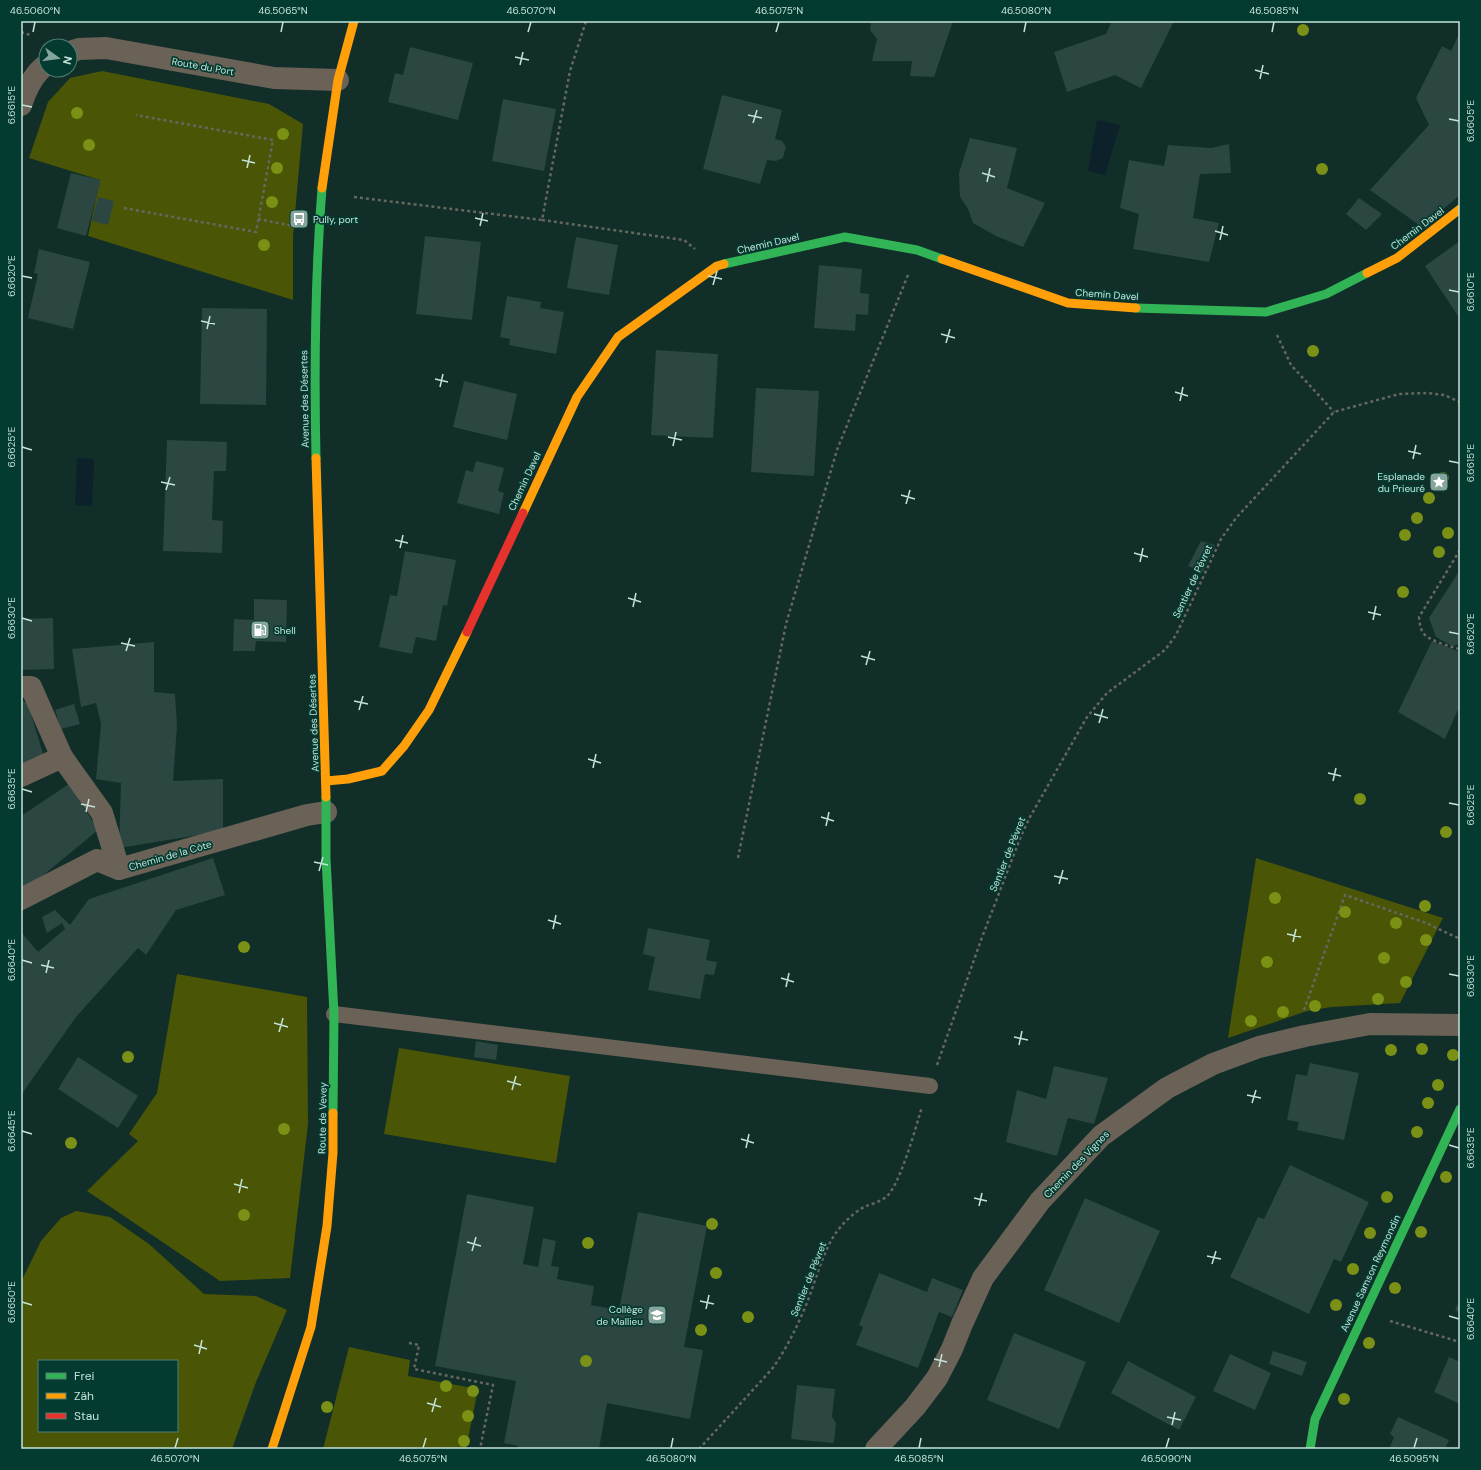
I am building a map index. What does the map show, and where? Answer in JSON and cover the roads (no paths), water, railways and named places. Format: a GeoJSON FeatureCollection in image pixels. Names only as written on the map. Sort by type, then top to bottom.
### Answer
{"type":"FeatureCollection","features":[{"type":"Feature","properties":{"kind":"street","name":"Avenue des Désertes"},"geometry":{"type":"LineString","coordinates":[[326,780],[318,552],[314,356],[317,250],[322,195],[338,80],[354,21]]}},
{"type":"Feature","properties":{"kind":"street","name":"Route du Port"},"geometry":{"type":"LineString","coordinates":[[78,49],[106,48],[274,78],[338,80]]}},
{"type":"Feature","properties":{"kind":"street"},"geometry":{"type":"LineString","coordinates":[[21,105],[35,70]]}},
{"type":"Feature","properties":{"kind":"street","name":"Chemin Davel"},"geometry":{"type":"LineString","coordinates":[[326,780],[348,779],[382,771],[404,746],[429,710],[457,655],[572,405],[605,354],[618,337],[717,266],[845,237],[918,250],[1068,303],[1117,307],[1266,312],[1326,294],[1397,258],[1460,209]]}},
{"type":"Feature","properties":{"kind":"street"},"geometry":{"type":"LineString","coordinates":[[21,687],[31,687],[62,758],[102,813],[120,869]]}},
{"type":"Feature","properties":{"kind":"street"},"geometry":{"type":"LineString","coordinates":[[21,776],[62,758]]}},
{"type":"Feature","properties":{"kind":"street","name":"Route de Vevey"},"geometry":{"type":"LineString","coordinates":[[272,1449],[311,1327],[327,1226],[333,1154],[334,1014],[326,858],[326,780]]}},
{"type":"Feature","properties":{"kind":"street","name":"Chemin de la Côte"},"geometry":{"type":"LineString","coordinates":[[21,900],[98,860],[120,869],[307,815],[326,812]]}},
{"type":"Feature","properties":{"kind":"street","name":"Chemin des Vignes"},"geometry":{"type":"LineString","coordinates":[[876,1449],[915,1407],[936,1378],[952,1349],[983,1278],[1040,1201],[1107,1132],[1168,1088],[1213,1064],[1259,1047],[1305,1036],[1370,1024],[1460,1026]]}},
{"type":"Feature","properties":{"kind":"street","name":"Avenue Samson Reymondin"},"geometry":{"type":"LineString","coordinates":[[1310,1449],[1315,1419],[1460,1109]]}},
{"type":"Feature","properties":{"kind":"lane"},"geometry":{"type":"LineString","coordinates":[[334,1014],[930,1086]]}},
{"type":"Feature","properties":{"kind":"water"},"geometry":{"type":"Polygon","coordinates":[[[1097,120],[1120,125],[1105,175],[1088,171],[1097,120]]]}},
{"type":"Feature","properties":{"kind":"water"},"geometry":{"type":"Polygon","coordinates":[[[77,458],[94,459],[92,506],[75,505],[77,458]]]}},
{"type":"Feature","properties":{"kind":"place","name":"Pully, port"},"geometry":{"type":"Point","coordinates":[299,219]}},
{"type":"Feature","properties":{"kind":"place","name":"Esplanade du Prieuré"},"geometry":{"type":"Point","coordinates":[1439,482]}},
{"type":"Feature","properties":{"kind":"place","name":"Shell"},"geometry":{"type":"Point","coordinates":[260,630]}},
{"type":"Feature","properties":{"kind":"place","name":"Collège de Mallieu"},"geometry":{"type":"Point","coordinates":[657,1315]}}]}
